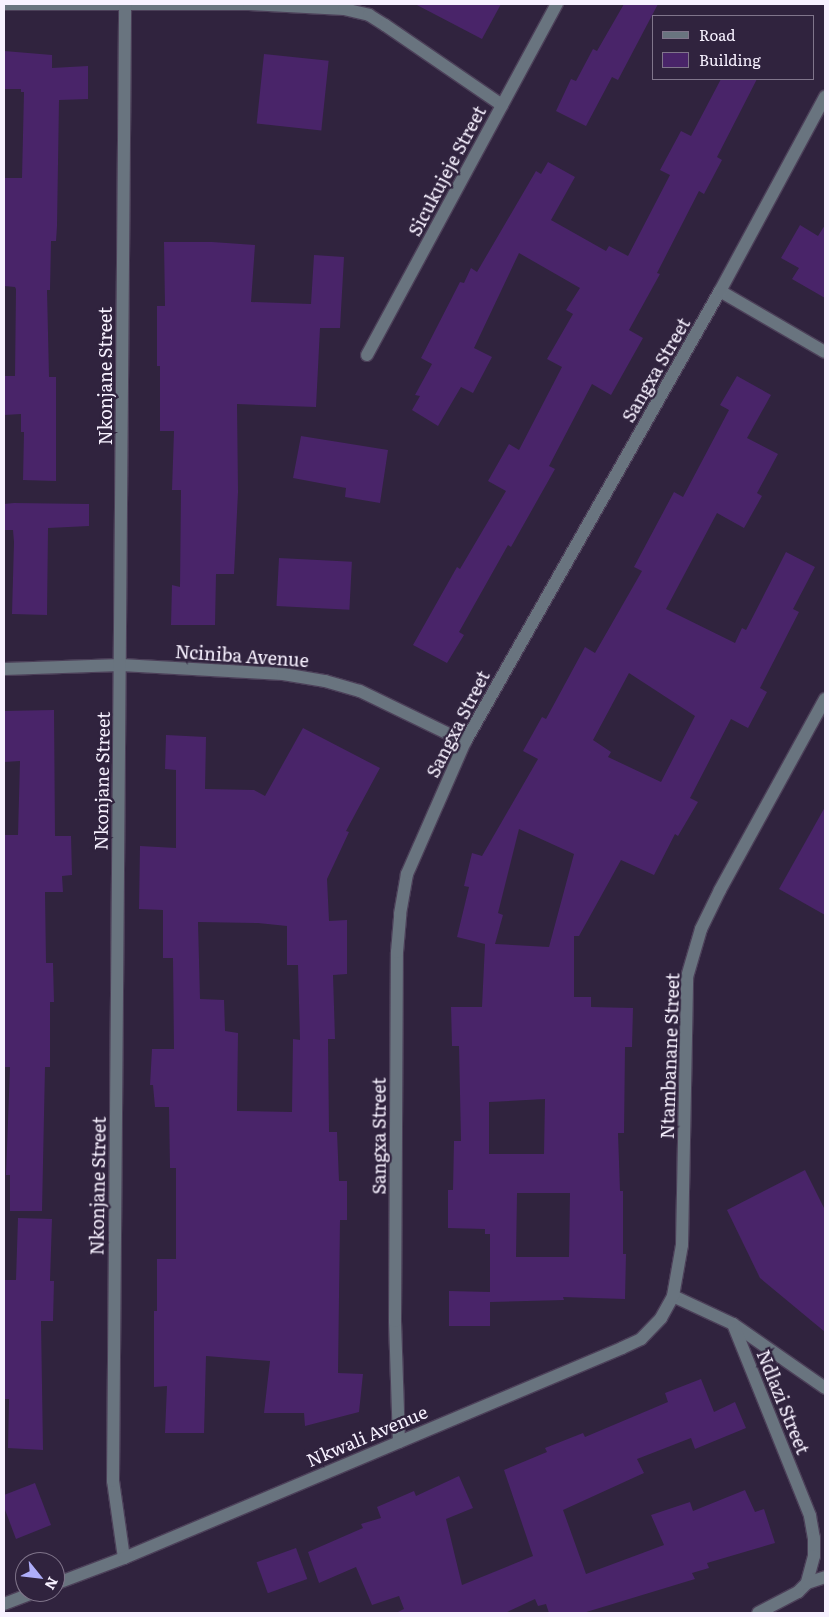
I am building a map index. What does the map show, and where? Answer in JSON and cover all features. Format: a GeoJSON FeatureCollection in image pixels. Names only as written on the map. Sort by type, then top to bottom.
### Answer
{"type":"FeatureCollection","features":[{"type":"Feature","properties":{"kind":"street"},"geometry":{"type":"LineString","coordinates":[[4,4],[315,6],[371,10],[502,105]]}},
{"type":"Feature","properties":{"kind":"street","name":"Sicukujeje Street"},"geometry":{"type":"LineString","coordinates":[[367,355],[557,4]]}},
{"type":"Feature","properties":{"kind":"street","name":"Nkonjane Street"},"geometry":{"type":"LineString","coordinates":[[124,1558],[112,1481],[121,665],[125,5]]}},
{"type":"Feature","properties":{"kind":"street","name":"Sangxa Street"},"geometry":{"type":"LineString","coordinates":[[399,1442],[395,1321],[397,962],[400,914],[406,874],[465,742],[720,291],[825,98]]}},
{"type":"Feature","properties":{"kind":"street"},"geometry":{"type":"LineString","coordinates":[[720,291],[825,352]]}},
{"type":"Feature","properties":{"kind":"street","name":"Nciniba Avenue"},"geometry":{"type":"LineString","coordinates":[[4,669],[121,665],[283,674],[325,681],[360,691],[465,742]]}},
{"type":"Feature","properties":{"kind":"street","name":"Ntambanane Street"},"geometry":{"type":"LineString","coordinates":[[673,1296],[682,1245],[687,978],[701,930],[720,890],[825,700]]}},
{"type":"Feature","properties":{"kind":"street"},"geometry":{"type":"LineString","coordinates":[[673,1296],[733,1324],[825,1388]]}},
{"type":"Feature","properties":{"kind":"street","name":"Nkwali Avenue"},"geometry":{"type":"LineString","coordinates":[[65,1580],[124,1558],[641,1339],[661,1318],[673,1296]]}},
{"type":"Feature","properties":{"kind":"street","name":"Ndlazi Street"},"geometry":{"type":"LineString","coordinates":[[733,1324],[810,1516],[814,1556],[807,1583]]}},
{"type":"Feature","properties":{"kind":"street"},"geometry":{"type":"LineString","coordinates":[[759,1613],[798,1592],[807,1583],[825,1577]]}},
{"type":"Feature","properties":{"kind":"building"},"geometry":{"type":"Polygon","coordinates":[[[415,4],[501,4],[482,39],[415,4]]]}},
{"type":"Feature","properties":{"kind":"building"},"geometry":{"type":"Polygon","coordinates":[[[624,4],[658,4],[618,80],[612,77],[586,126],[556,111],[571,79],[576,81],[593,49],[597,51],[624,4]]]}},
{"type":"Feature","properties":{"kind":"building"},"geometry":{"type":"Polygon","coordinates":[[[4,51],[52,55],[52,68],[88,66],[88,99],[59,100],[57,226],[56,241],[51,241],[50,290],[47,290],[49,377],[56,377],[56,481],[23,480],[24,432],[21,432],[21,414],[4,415],[4,376],[15,376],[16,289],[15,287],[4,286],[4,178],[22,178],[24,92],[21,92],[21,89],[4,89],[4,51]]]}},
{"type":"Feature","properties":{"kind":"building"},"geometry":{"type":"Polygon","coordinates":[[[264,54],[329,61],[321,130],[257,124],[264,54]]]}},
{"type":"Feature","properties":{"kind":"building"},"geometry":{"type":"Polygon","coordinates":[[[720,80],[756,80],[717,157],[722,160],[704,194],[699,191],[657,273],[660,274],[629,330],[643,338],[611,395],[592,384],[549,466],[555,469],[511,547],[508,545],[459,632],[464,635],[447,663],[413,645],[457,567],[460,569],[506,491],[488,481],[509,444],[519,450],[562,367],[547,359],[573,314],[566,310],[580,288],[519,253],[474,348],[492,357],[473,393],[461,387],[438,426],[412,410],[420,396],[415,395],[432,364],[421,358],[460,282],[464,283],[471,268],[477,272],[536,171],[541,174],[548,162],[575,177],[551,220],[606,251],[609,246],[628,256],[670,175],[660,170],[681,131],[691,136],[720,80]]]}},
{"type":"Feature","properties":{"kind":"building"},"geometry":{"type":"Polygon","coordinates":[[[800,225],[818,236],[825,225],[825,298],[792,279],[799,268],[781,258],[800,225]]]}},
{"type":"Feature","properties":{"kind":"building"},"geometry":{"type":"Polygon","coordinates":[[[164,242],[212,242],[255,245],[251,302],[311,304],[314,255],[344,257],[340,328],[320,328],[316,407],[237,404],[238,492],[234,574],[216,574],[215,625],[171,625],[172,585],[180,587],[181,490],[172,490],[174,431],[160,431],[160,366],[157,366],[157,306],[165,306],[164,242]]]}},
{"type":"Feature","properties":{"kind":"building"},"geometry":{"type":"Polygon","coordinates":[[[737,376],[771,395],[747,438],[778,454],[757,493],[762,496],[744,528],[717,513],[666,609],[735,643],[742,628],[746,630],[786,552],[815,567],[793,609],[799,612],[760,688],[767,692],[748,728],[731,719],[690,798],[698,802],[678,836],[675,834],[654,875],[621,860],[579,936],[574,936],[574,997],[591,997],[591,1007],[633,1008],[632,1047],[625,1047],[624,1133],[618,1133],[620,1191],[623,1191],[623,1254],[626,1254],[625,1299],[563,1297],[564,1300],[490,1302],[490,1326],[449,1326],[449,1291],[490,1292],[490,1234],[485,1234],[485,1229],[448,1228],[448,1190],[453,1190],[454,1141],[461,1141],[459,1046],[452,1046],[451,1007],[482,1007],[485,944],[457,937],[469,887],[464,886],[472,853],[482,856],[538,759],[523,751],[542,717],[546,719],[585,647],[595,653],[642,571],[634,567],[674,492],[683,497],[729,410],[720,405],[737,376]],[[629,673],[593,740],[611,752],[608,757],[661,782],[695,716],[629,673]],[[519,829],[498,913],[503,915],[495,944],[549,947],[574,854],[519,829]],[[545,1099],[489,1102],[489,1154],[544,1154],[545,1099]],[[517,1193],[516,1257],[569,1257],[570,1193],[517,1193]]]}},
{"type":"Feature","properties":{"kind":"building"},"geometry":{"type":"Polygon","coordinates":[[[301,436],[388,450],[380,503],[345,497],[346,488],[293,478],[301,436]]]}},
{"type":"Feature","properties":{"kind":"building"},"geometry":{"type":"Polygon","coordinates":[[[4,504],[89,504],[89,526],[48,528],[47,615],[12,614],[14,542],[13,530],[4,530],[4,504]]]}},
{"type":"Feature","properties":{"kind":"building"},"geometry":{"type":"Polygon","coordinates":[[[279,558],[352,562],[349,610],[276,606],[279,558]]]}},
{"type":"Feature","properties":{"kind":"building"},"geometry":{"type":"Polygon","coordinates":[[[54,710],[55,836],[71,836],[72,875],[62,876],[63,892],[45,892],[46,963],[53,963],[54,1002],[50,1002],[50,1067],[45,1067],[42,1211],[10,1211],[10,1175],[6,1175],[10,1067],[4,1067],[4,835],[18,835],[20,761],[4,762],[4,711],[54,710]]]}},
{"type":"Feature","properties":{"kind":"building"},"geometry":{"type":"Polygon","coordinates":[[[303,728],[380,768],[346,831],[349,832],[327,879],[329,921],[347,920],[347,974],[333,975],[335,1039],[328,1039],[329,1132],[337,1132],[339,1181],[347,1181],[347,1220],[340,1220],[338,1373],[363,1374],[359,1412],[305,1426],[304,1413],[264,1413],[270,1361],[206,1356],[204,1433],[165,1433],[167,1386],[154,1387],[154,1311],[157,1311],[157,1259],[176,1259],[176,1168],[170,1168],[169,1107],[155,1107],[153,1085],[150,1085],[152,1049],[174,1049],[173,958],[163,958],[163,910],[139,909],[140,846],[176,848],[176,770],[165,769],[166,735],[206,737],[205,789],[254,790],[265,796],[303,728]],[[198,922],[200,999],[224,1000],[225,1031],[238,1033],[237,1111],[292,1112],[293,1039],[300,1040],[298,965],[287,965],[287,926],[258,923],[198,922]]]}},
{"type":"Feature","properties":{"kind":"building"},"geometry":{"type":"Polygon","coordinates":[[[825,807],[825,915],[779,889],[825,807]]]}},
{"type":"Feature","properties":{"kind":"building"},"geometry":{"type":"Polygon","coordinates":[[[805,1170],[825,1210],[825,1332],[760,1278],[727,1210],[805,1170]]]}},
{"type":"Feature","properties":{"kind":"building"},"geometry":{"type":"Polygon","coordinates":[[[18,1218],[52,1219],[50,1281],[54,1281],[53,1321],[41,1321],[43,1450],[8,1448],[9,1399],[4,1399],[4,1280],[16,1280],[18,1218]]]}},
{"type":"Feature","properties":{"kind":"building"},"geometry":{"type":"Polygon","coordinates":[[[701,1379],[714,1412],[735,1402],[746,1428],[695,1449],[691,1438],[637,1459],[644,1473],[563,1510],[586,1574],[664,1545],[651,1515],[690,1502],[693,1511],[745,1490],[755,1512],[764,1509],[775,1543],[707,1563],[709,1568],[692,1573],[695,1579],[583,1613],[549,1613],[546,1604],[538,1606],[535,1599],[505,1613],[396,1613],[404,1609],[399,1596],[372,1605],[356,1567],[319,1583],[308,1552],[363,1528],[361,1524],[381,1518],[377,1507],[414,1491],[416,1496],[459,1476],[473,1508],[446,1519],[462,1585],[533,1556],[504,1470],[547,1452],[545,1448],[583,1433],[585,1437],[668,1402],[665,1393],[701,1379]]]}},
{"type":"Feature","properties":{"kind":"building"},"geometry":{"type":"Polygon","coordinates":[[[35,1483],[51,1525],[16,1539],[4,1507],[4,1495],[35,1483]]]}},
{"type":"Feature","properties":{"kind":"building"},"geometry":{"type":"Polygon","coordinates":[[[296,1548],[307,1579],[268,1593],[257,1562],[296,1548]]]}}]}
